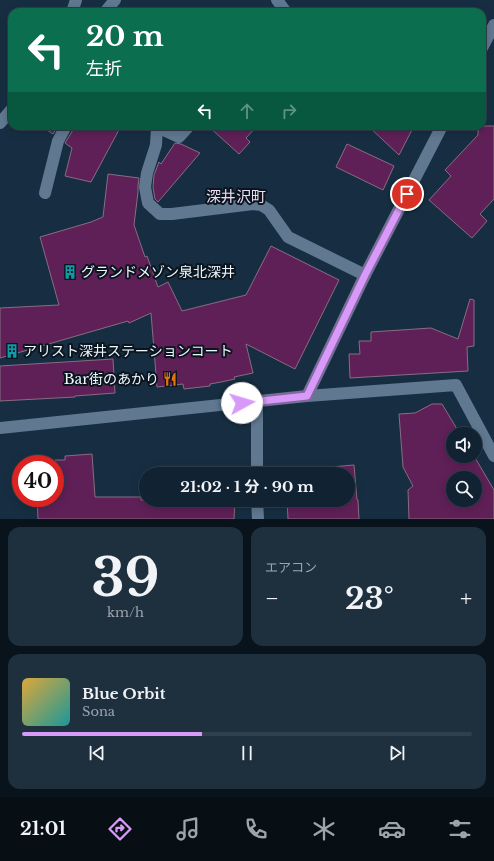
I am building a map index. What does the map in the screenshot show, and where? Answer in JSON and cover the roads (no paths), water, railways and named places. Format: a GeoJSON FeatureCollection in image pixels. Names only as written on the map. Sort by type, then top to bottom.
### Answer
{"type":"FeatureCollection","features":[{"type":"Feature","properties":{"kind":"street"},"geometry":{"type":"LineString","coordinates":[[108,8],[115,0]]}},
{"type":"Feature","properties":{"kind":"street"},"geometry":{"type":"LineString","coordinates":[[486,40],[494,25]]}},
{"type":"Feature","properties":{"kind":"street"},"geometry":{"type":"LineString","coordinates":[[0,123],[8,114]]}},
{"type":"Feature","properties":{"kind":"street"},"geometry":{"type":"LineString","coordinates":[[45,193],[58,141],[64,130]]}},
{"type":"Feature","properties":{"kind":"street"},"geometry":{"type":"LineString","coordinates":[[156,130],[156,146],[147,173],[145,188],[148,203],[160,214],[172,214],[253,204],[262,205],[269,210],[288,237],[365,275]]}},
{"type":"Feature","properties":{"kind":"street"},"geometry":{"type":"LineString","coordinates":[[163,130],[179,137],[185,130]]}},
{"type":"Feature","properties":{"kind":"street"},"geometry":{"type":"LineString","coordinates":[[307,396],[365,275],[440,130]]}},
{"type":"Feature","properties":{"kind":"street"},"geometry":{"type":"LineString","coordinates":[[0,428],[307,396],[456,385],[494,456]]}},
{"type":"Feature","properties":{"kind":"street"},"geometry":{"type":"LineString","coordinates":[[257,402],[257,467]]}},
{"type":"Feature","properties":{"kind":"street"},"geometry":{"type":"LineString","coordinates":[[257,507],[258,519]]}},
{"type":"Feature","properties":{"kind":"place","name":"グランドメゾン泉北深井"},"geometry":{"type":"Point","coordinates":[70,272]}},
{"type":"Feature","properties":{"kind":"place","name":"アリスト深井ステーションコート"},"geometry":{"type":"Point","coordinates":[12,351]}},
{"type":"Feature","properties":{"kind":"place","name":"Bar街のあかり"},"geometry":{"type":"Point","coordinates":[170,379]}},
{"type":"Feature","properties":{"kind":"district","name":"深井沢町"},"geometry":{"type":"Point","coordinates":[236,196]}}]}
